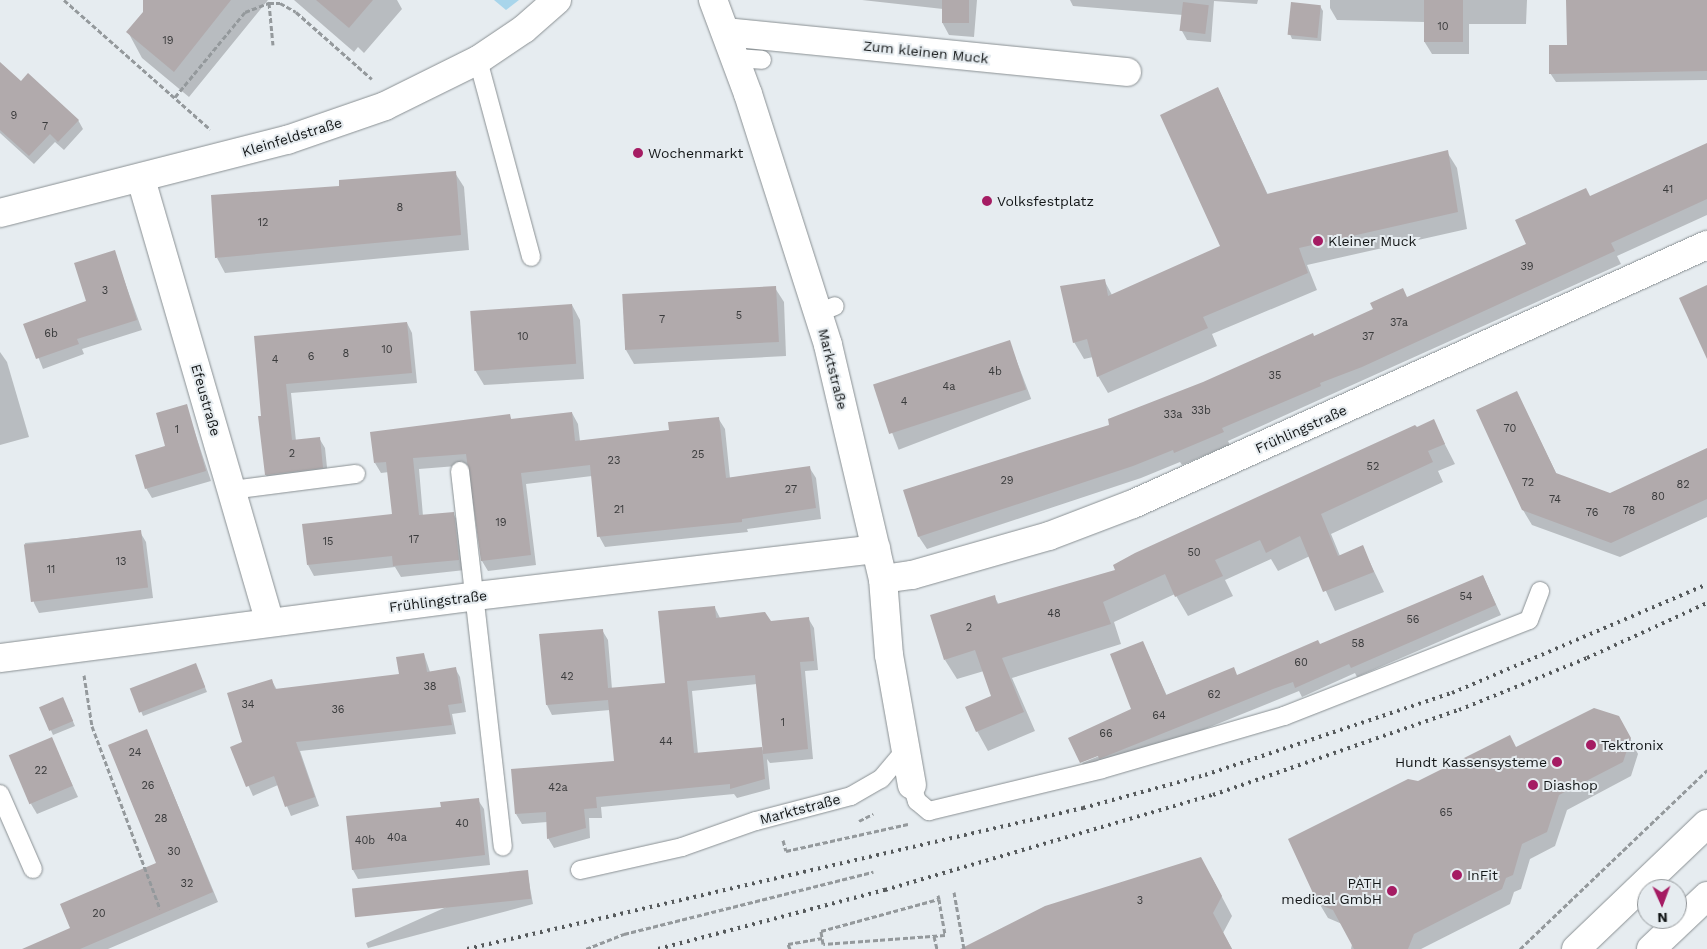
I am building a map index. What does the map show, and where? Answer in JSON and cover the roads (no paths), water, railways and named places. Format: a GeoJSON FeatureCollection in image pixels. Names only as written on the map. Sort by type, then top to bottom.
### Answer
{"type":"FeatureCollection","features":[{"type":"Feature","properties":{"kind":"street","name":"Kleinfeldstraße"},"geometry":{"type":"LineString","coordinates":[[0,213],[141,179],[287,140],[384,106],[478,60],[524,29],[557,0]]}},
{"type":"Feature","properties":{"kind":"street","name":"Marktstraße"},"geometry":{"type":"LineString","coordinates":[[713,0],[726,32],[749,59],[826,309],[883,579],[889,655],[912,785]]}},
{"type":"Feature","properties":{"kind":"street","name":"Zum kleinen Muck"},"geometry":{"type":"LineString","coordinates":[[726,32],[1126,72]]}},
{"type":"Feature","properties":{"kind":"street","name":"Efeustraße"},"geometry":{"type":"LineString","coordinates":[[141,179],[270,622]]}},
{"type":"Feature","properties":{"kind":"street","name":"Frühlingstraße"},"geometry":{"type":"LineString","coordinates":[[883,579],[912,574],[1049,536],[1134,504],[1707,245]]}},
{"type":"Feature","properties":{"kind":"street","name":"Frühlingstraße"},"geometry":{"type":"LineString","coordinates":[[0,658],[79,646],[476,596],[876,549]]}},
{"type":"Feature","properties":{"kind":"street"},"geometry":{"type":"LineString","coordinates":[[1576,949],[1707,824]]}},
{"type":"Feature","properties":{"kind":"street"},"geometry":{"type":"LineString","coordinates":[[1651,949],[1707,896]]}},
{"type":"Feature","properties":{"kind":"lane"},"geometry":{"type":"LineString","coordinates":[[478,60],[531,257]]}},
{"type":"Feature","properties":{"kind":"lane"},"geometry":{"type":"LineString","coordinates":[[460,471],[476,596],[503,847]]}},
{"type":"Feature","properties":{"kind":"lane"},"geometry":{"type":"LineString","coordinates":[[232,490],[356,474]]}},
{"type":"Feature","properties":{"kind":"lane"},"geometry":{"type":"LineString","coordinates":[[912,785],[917,801],[929,811],[1102,769],[1284,716],[1529,620],[1540,591]]}},
{"type":"Feature","properties":{"kind":"lane","name":"Marktstraße"},"geometry":{"type":"LineString","coordinates":[[580,870],[682,847],[756,821],[851,796],[881,779],[905,750]]}},
{"type":"Feature","properties":{"kind":"lane"},"geometry":{"type":"LineString","coordinates":[[0,794],[34,869]]}},
{"type":"Feature","properties":{"kind":"railway"},"geometry":{"type":"LineString","coordinates":[[467,949],[1083,808],[1205,775],[1452,693],[1707,584]]}},
{"type":"Feature","properties":{"kind":"railway"},"geometry":{"type":"LineString","coordinates":[[658,949],[885,890],[1213,795],[1459,710],[1587,658],[1707,603]]}},
{"type":"Feature","properties":{"kind":"place","name":"Wochenmarkt"},"geometry":{"type":"Point","coordinates":[638,153]}},
{"type":"Feature","properties":{"kind":"place","name":"Volksfestplatz"},"geometry":{"type":"Point","coordinates":[987,201]}},
{"type":"Feature","properties":{"kind":"place","name":"Kleiner Muck"},"geometry":{"type":"Point","coordinates":[1318,241]}},
{"type":"Feature","properties":{"kind":"place","name":"Tektronix"},"geometry":{"type":"Point","coordinates":[1591,745]}},
{"type":"Feature","properties":{"kind":"place","name":"Hundt Kassensysteme"},"geometry":{"type":"Point","coordinates":[1557,762]}},
{"type":"Feature","properties":{"kind":"place","name":"Diashop"},"geometry":{"type":"Point","coordinates":[1533,785]}},
{"type":"Feature","properties":{"kind":"place","name":"InFit"},"geometry":{"type":"Point","coordinates":[1457,875]}},
{"type":"Feature","properties":{"kind":"place","name":"PATH medical GmbH"},"geometry":{"type":"Point","coordinates":[1392,891]}}]}
